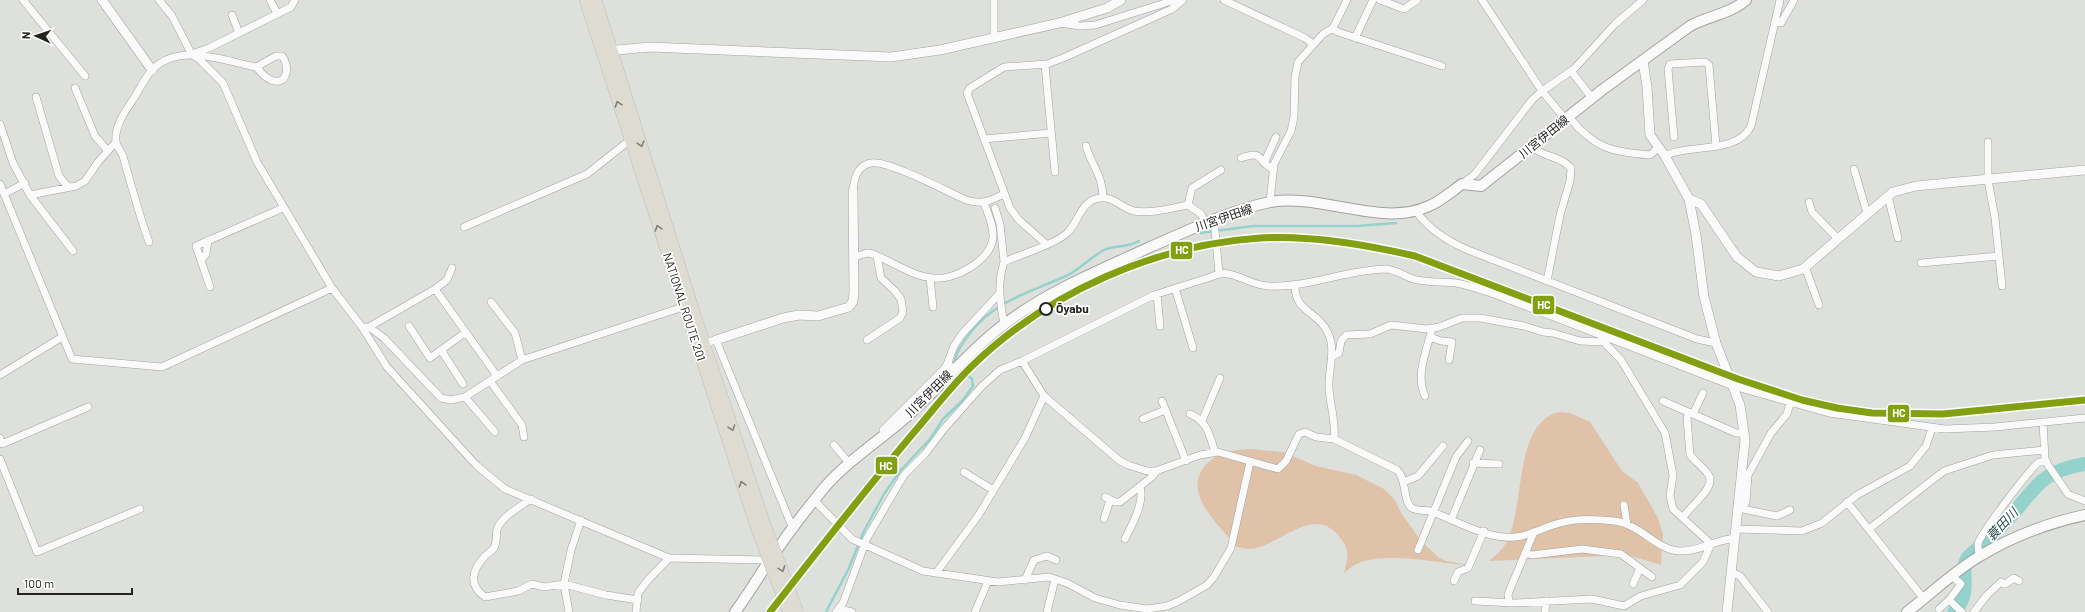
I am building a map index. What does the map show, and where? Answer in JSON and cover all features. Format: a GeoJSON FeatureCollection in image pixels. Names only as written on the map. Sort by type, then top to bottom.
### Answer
{"type":"FeatureCollection","features":[{"type":"Feature","properties":{"kind":"highway","name":"NATIONAL ROUTE 201"},"geometry":{"type":"LineString","coordinates":[[585,0],[607,51],[700,344],[788,612]]}},
{"type":"Feature","properties":{"kind":"highway","name":"NATIONAL ROUTE 201"},"geometry":{"type":"LineString","coordinates":[[596,0],[607,51],[630,140],[683,307],[700,344]]}},
{"type":"Feature","properties":{"kind":"highway","name":"NATIONAL ROUTE 201"},"geometry":{"type":"LineString","coordinates":[[759,520],[798,612]]}},
{"type":"Feature","properties":{"kind":"main road","name":"川宮伊田線"},"geometry":{"type":"LineString","coordinates":[[735,612],[753,588],[770,560],[824,488],[849,463],[910,413],[950,366],[1004,324],[1071,283],[1210,221],[1270,202],[1329,204],[1372,212],[1416,211],[1430,206],[1462,184],[1481,186],[1592,98],[1690,26],[1702,20],[1731,10],[1746,0]]}},
{"type":"Feature","properties":{"kind":"main road"},"geometry":{"type":"LineString","coordinates":[[1907,612],[1979,556],[2025,533],[2053,522],[2085,515]]}},
{"type":"Feature","properties":{"kind":"street"},"geometry":{"type":"LineString","coordinates":[[23,0],[85,76]]}},
{"type":"Feature","properties":{"kind":"street"},"geometry":{"type":"LineString","coordinates":[[102,0],[152,70]]}},
{"type":"Feature","properties":{"kind":"street"},"geometry":{"type":"LineString","coordinates":[[159,0],[172,16],[192,54],[200,59],[223,83],[257,162],[332,288],[366,327],[387,367],[476,465],[505,490],[531,498],[669,558],[770,560]]}},
{"type":"Feature","properties":{"kind":"street"},"geometry":{"type":"LineString","coordinates":[[270,0],[278,14]]}},
{"type":"Feature","properties":{"kind":"street"},"geometry":{"type":"LineString","coordinates":[[192,54],[278,14],[291,7],[295,0]]}},
{"type":"Feature","properties":{"kind":"street"},"geometry":{"type":"LineString","coordinates":[[994,0],[994,38]]}},
{"type":"Feature","properties":{"kind":"street"},"geometry":{"type":"LineString","coordinates":[[1059,23],[1080,26],[1096,26],[1175,0]]}},
{"type":"Feature","properties":{"kind":"street"},"geometry":{"type":"LineString","coordinates":[[1046,244],[1018,219],[1010,208],[967,93],[970,88],[1004,68],[1045,65],[1172,10],[1183,0]]}},
{"type":"Feature","properties":{"kind":"street"},"geometry":{"type":"LineString","coordinates":[[1224,0],[1305,38],[1313,44]]}},
{"type":"Feature","properties":{"kind":"street"},"geometry":{"type":"LineString","coordinates":[[1270,202],[1274,164],[1291,131],[1296,97],[1295,77],[1298,62],[1323,34],[1333,28],[1347,0]]}},
{"type":"Feature","properties":{"kind":"street"},"geometry":{"type":"LineString","coordinates":[[1355,38],[1373,0]]}},
{"type":"Feature","properties":{"kind":"street"},"geometry":{"type":"LineString","coordinates":[[1380,0],[1404,9],[1417,0]]}},
{"type":"Feature","properties":{"kind":"street"},"geometry":{"type":"LineString","coordinates":[[1482,0],[1542,90],[1579,130],[1603,148],[1622,153],[1650,155],[1659,147]]}},
{"type":"Feature","properties":{"kind":"street"},"geometry":{"type":"LineString","coordinates":[[1462,184],[1475,174],[1525,108],[1542,90],[1571,71],[1615,24],[1643,0]]}},
{"type":"Feature","properties":{"kind":"street"},"geometry":{"type":"LineString","coordinates":[[1665,156],[1674,151],[1716,146],[1738,140],[1748,133],[1776,22],[1780,0]]}},
{"type":"Feature","properties":{"kind":"street"},"geometry":{"type":"LineString","coordinates":[[1776,22],[1781,23],[1794,0]]}},
{"type":"Feature","properties":{"kind":"street"},"geometry":{"type":"LineString","coordinates":[[607,51],[650,47],[891,57],[940,50],[1059,23],[1116,2]]}},
{"type":"Feature","properties":{"kind":"street"},"geometry":{"type":"LineString","coordinates":[[232,15],[239,32]]}},
{"type":"Feature","properties":{"kind":"street"},"geometry":{"type":"LineString","coordinates":[[1333,28],[1338,32],[1355,38],[1442,66]]}},
{"type":"Feature","properties":{"kind":"street"},"geometry":{"type":"LineString","coordinates":[[30,195],[68,187],[85,181],[98,162],[116,142],[118,128],[123,113],[152,70],[165,60],[179,55],[192,54],[256,67]]}},
{"type":"Feature","properties":{"kind":"street"},"geometry":{"type":"LineString","coordinates":[[1643,61],[1647,87],[1650,135],[1665,156],[1689,198],[1696,235],[1704,297],[1716,343],[1740,405],[1744,434],[1740,508],[1735,534],[1727,612]]}},
{"type":"Feature","properties":{"kind":"street"},"geometry":{"type":"LineString","coordinates":[[1674,137],[1668,69],[1670,64],[1705,62],[1709,65],[1716,146]]}},
{"type":"Feature","properties":{"kind":"street"},"geometry":{"type":"LineString","coordinates":[[1045,65],[1054,172]]}},
{"type":"Feature","properties":{"kind":"street"},"geometry":{"type":"LineString","coordinates":[[1571,71],[1592,98]]}},
{"type":"Feature","properties":{"kind":"street"},"geometry":{"type":"LineString","coordinates":[[75,88],[95,136],[108,151]]}},
{"type":"Feature","properties":{"kind":"street"},"geometry":{"type":"LineString","coordinates":[[36,97],[59,176],[68,187]]}},
{"type":"Feature","properties":{"kind":"street"},"geometry":{"type":"LineString","coordinates":[[0,124],[13,163],[25,183],[30,195],[73,251]]}},
{"type":"Feature","properties":{"kind":"street"},"geometry":{"type":"LineString","coordinates":[[984,139],[1051,133]]}},
{"type":"Feature","properties":{"kind":"street"},"geometry":{"type":"LineString","coordinates":[[1264,163],[1276,137]]}},
{"type":"Feature","properties":{"kind":"street"},"geometry":{"type":"LineString","coordinates":[[464,226],[587,174],[630,140]]}},
{"type":"Feature","properties":{"kind":"street"},"geometry":{"type":"LineString","coordinates":[[116,142],[122,153],[135,203],[149,242]]}},
{"type":"Feature","properties":{"kind":"street"},"geometry":{"type":"LineString","coordinates":[[1988,142],[1988,180],[2002,286]]}},
{"type":"Feature","properties":{"kind":"street"},"geometry":{"type":"LineString","coordinates":[[1086,146],[1103,189],[1103,198]]}},
{"type":"Feature","properties":{"kind":"street"},"geometry":{"type":"LineString","coordinates":[[1532,147],[1537,152],[1567,162],[1571,168],[1570,181],[1560,215],[1547,281]]}},
{"type":"Feature","properties":{"kind":"street"},"geometry":{"type":"LineString","coordinates":[[1241,158],[1254,154],[1273,169]]}},
{"type":"Feature","properties":{"kind":"street"},"geometry":{"type":"LineString","coordinates":[[700,344],[783,318],[799,315],[818,316],[848,307],[853,301],[854,292],[853,191],[856,173],[864,165],[872,162],[881,163],[966,200],[984,203],[1004,194]]}},
{"type":"Feature","properties":{"kind":"street"},"geometry":{"type":"LineString","coordinates":[[1854,169],[1867,213]]}},
{"type":"Feature","properties":{"kind":"street"},"geometry":{"type":"LineString","coordinates":[[1188,205],[1192,188],[1221,170]]}},
{"type":"Feature","properties":{"kind":"street"},"geometry":{"type":"LineString","coordinates":[[1689,198],[1701,204],[1736,256],[1756,272],[1779,276],[1805,267],[1893,192],[1916,186],[2085,170]]}},
{"type":"Feature","properties":{"kind":"street"},"geometry":{"type":"LineString","coordinates":[[4,194],[25,183]]}},
{"type":"Feature","properties":{"kind":"street"},"geometry":{"type":"LineString","coordinates":[[0,184],[72,359],[162,368],[332,288]]}},
{"type":"Feature","properties":{"kind":"street"},"geometry":{"type":"LineString","coordinates":[[1888,196],[1898,238]]}},
{"type":"Feature","properties":{"kind":"street"},"geometry":{"type":"LineString","coordinates":[[1004,262],[1063,237],[1073,226],[1083,207],[1090,201],[1107,198],[1134,211],[1188,205],[1202,214],[1210,221],[1219,273]]}},
{"type":"Feature","properties":{"kind":"street"},"geometry":{"type":"LineString","coordinates":[[1809,202],[1812,212],[1838,239]]}},
{"type":"Feature","properties":{"kind":"street"},"geometry":{"type":"LineString","coordinates":[[854,257],[867,253],[930,278],[947,278],[967,270],[988,250],[993,240],[993,229],[984,203]]}},
{"type":"Feature","properties":{"kind":"street"},"geometry":{"type":"LineString","coordinates":[[210,287],[196,246],[283,208]]}},
{"type":"Feature","properties":{"kind":"street"},"geometry":{"type":"LineString","coordinates":[[995,208],[1000,224],[1004,262],[1000,276],[999,294],[1004,324]]}},
{"type":"Feature","properties":{"kind":"street"},"geometry":{"type":"LineString","coordinates":[[1416,211],[1423,221],[1446,240],[1697,339],[1716,343]]}},
{"type":"Feature","properties":{"kind":"street"},"geometry":{"type":"LineString","coordinates":[[201,260],[206,254],[208,240]]}},
{"type":"Feature","properties":{"kind":"street"},"geometry":{"type":"LineString","coordinates":[[867,340],[900,318],[903,312],[903,307],[898,294],[881,278],[877,256]]}},
{"type":"Feature","properties":{"kind":"street"},"geometry":{"type":"LineString","coordinates":[[1921,263],[1999,256]]}},
{"type":"Feature","properties":{"kind":"street"},"geometry":{"type":"LineString","coordinates":[[1805,267],[1819,305]]}},
{"type":"Feature","properties":{"kind":"street"},"geometry":{"type":"LineString","coordinates":[[366,327],[435,289],[447,280],[452,268]]}},
{"type":"Feature","properties":{"kind":"street"},"geometry":{"type":"LineString","coordinates":[[852,612],[838,610],[843,603],[864,545],[904,475],[925,454],[943,430],[982,386],[1000,370],[1022,361],[1157,294],[1211,277],[1219,273],[1229,273],[1255,284],[1267,286],[1295,286],[1351,273],[1386,269],[1414,279],[1456,283],[1490,292],[1606,339],[1733,386],[1829,413],[1932,428],[1995,427],[2085,418]]}},
{"type":"Feature","properties":{"kind":"street"},"geometry":{"type":"LineString","coordinates":[[930,278],[933,307]]}},
{"type":"Feature","properties":{"kind":"street"},"geometry":{"type":"LineString","coordinates":[[1295,286],[1297,300],[1328,332],[1332,356],[1329,389],[1336,422],[1334,439]]}},
{"type":"Feature","properties":{"kind":"street"},"geometry":{"type":"LineString","coordinates":[[1175,288],[1193,348]]}},
{"type":"Feature","properties":{"kind":"street"},"geometry":{"type":"LineString","coordinates":[[435,289],[497,376]]}},
{"type":"Feature","properties":{"kind":"street"},"geometry":{"type":"LineString","coordinates":[[950,366],[954,346],[962,334],[999,294]]}},
{"type":"Feature","properties":{"kind":"street"},"geometry":{"type":"LineString","coordinates":[[1157,294],[1160,326]]}},
{"type":"Feature","properties":{"kind":"street"},"geometry":{"type":"LineString","coordinates":[[491,302],[514,333],[522,360]]}},
{"type":"Feature","properties":{"kind":"street"},"geometry":{"type":"LineString","coordinates":[[366,327],[384,338],[441,398],[451,400],[464,397],[522,360],[683,307]]}},
{"type":"Feature","properties":{"kind":"street"},"geometry":{"type":"LineString","coordinates":[[1332,356],[1339,353],[1340,341],[1346,335],[1370,334],[1391,325],[1432,328],[1462,318],[1480,318],[1544,332],[1553,332],[1580,341],[1606,339]]}},
{"type":"Feature","properties":{"kind":"street"},"geometry":{"type":"LineString","coordinates":[[409,326],[430,358],[466,332]]}},
{"type":"Feature","properties":{"kind":"street"},"geometry":{"type":"LineString","coordinates":[[1425,396],[1421,389],[1422,363],[1432,328]]}},
{"type":"Feature","properties":{"kind":"street"},"geometry":{"type":"LineString","coordinates":[[0,375],[62,337]]}},
{"type":"Feature","properties":{"kind":"street"},"geometry":{"type":"LineString","coordinates":[[1430,337],[1441,341],[1452,342],[1449,360]]}},
{"type":"Feature","properties":{"kind":"street"},"geometry":{"type":"LineString","coordinates":[[1606,339],[1621,360],[1665,433],[1673,475],[1671,502],[1673,509],[1710,544]]}},
{"type":"Feature","properties":{"kind":"street"},"geometry":{"type":"LineString","coordinates":[[716,340],[793,529]]}},
{"type":"Feature","properties":{"kind":"street"},"geometry":{"type":"LineString","coordinates":[[441,350],[463,384]]}},
{"type":"Feature","properties":{"kind":"street"},"geometry":{"type":"LineString","coordinates":[[1022,361],[1044,396],[1120,461],[1137,469],[1156,471],[1214,452],[1278,469],[1282,467],[1286,461],[1299,434],[1305,432],[1316,437],[1334,439],[1397,470],[1402,474],[1409,504],[1413,508],[1432,512],[1495,536],[1511,537],[1574,520],[1616,521],[1628,524],[1668,548],[1678,551],[1710,544],[1735,534],[1802,531],[1822,523],[1856,495],[1910,466],[1926,446],[1932,428]]}},
{"type":"Feature","properties":{"kind":"street"},"geometry":{"type":"LineString","coordinates":[[1202,421],[1220,378]]}},
{"type":"Feature","properties":{"kind":"street"},"geometry":{"type":"LineString","coordinates":[[490,381],[522,425],[524,437]]}},
{"type":"Feature","properties":{"kind":"street"},"geometry":{"type":"LineString","coordinates":[[1683,518],[1686,512],[1709,488],[1709,475],[1690,455],[1687,418],[1703,393]]}},
{"type":"Feature","properties":{"kind":"street"},"geometry":{"type":"LineString","coordinates":[[936,573],[978,516],[1025,438],[1044,396]]}},
{"type":"Feature","properties":{"kind":"street"},"geometry":{"type":"LineString","coordinates":[[464,397],[495,432]]}},
{"type":"Feature","properties":{"kind":"street"},"geometry":{"type":"LineString","coordinates":[[1162,401],[1186,461]]}},
{"type":"Feature","properties":{"kind":"street"},"geometry":{"type":"LineString","coordinates":[[1663,401],[1736,433],[1744,434]]}},
{"type":"Feature","properties":{"kind":"street"},"geometry":{"type":"LineString","coordinates":[[1740,508],[1746,502],[1748,475],[1770,433],[1787,414],[1790,403]]}},
{"type":"Feature","properties":{"kind":"street"},"geometry":{"type":"LineString","coordinates":[[88,407],[1,441],[0,458],[37,552],[140,509]]}},
{"type":"Feature","properties":{"kind":"street"},"geometry":{"type":"LineString","coordinates":[[1143,419],[1165,410]]}},
{"type":"Feature","properties":{"kind":"street"},"geometry":{"type":"LineString","coordinates":[[1190,414],[1202,421],[1214,452]]}},
{"type":"Feature","properties":{"kind":"street"},"geometry":{"type":"LineString","coordinates":[[2044,422],[2047,462],[2068,494],[2075,499],[2085,502]]}},
{"type":"Feature","properties":{"kind":"street"},"geometry":{"type":"LineString","coordinates":[[1418,550],[1432,512],[1456,457],[1468,441]]}},
{"type":"Feature","properties":{"kind":"street"},"geometry":{"type":"LineString","coordinates":[[834,444],[849,463]]}},
{"type":"Feature","properties":{"kind":"street"},"geometry":{"type":"LineString","coordinates":[[1404,482],[1418,476],[1443,446]]}},
{"type":"Feature","properties":{"kind":"street"},"geometry":{"type":"LineString","coordinates":[[1451,520],[1473,463],[1480,450]]}},
{"type":"Feature","properties":{"kind":"street"},"geometry":{"type":"LineString","coordinates":[[1869,529],[1944,471],[1993,455],[2045,450]]}},
{"type":"Feature","properties":{"kind":"street"},"geometry":{"type":"LineString","coordinates":[[815,500],[852,539],[923,571],[988,581],[1012,582],[1041,577],[1055,579],[1095,598],[1120,605],[1147,609],[1167,606],[1196,592],[1207,585],[1214,576],[1231,548],[1250,462]]}},
{"type":"Feature","properties":{"kind":"street"},"geometry":{"type":"LineString","coordinates":[[1979,556],[1978,543],[2004,504],[2032,467],[2039,462],[2047,462]]}},
{"type":"Feature","properties":{"kind":"street"},"geometry":{"type":"LineString","coordinates":[[1473,463],[1499,464]]}},
{"type":"Feature","properties":{"kind":"street"},"geometry":{"type":"LineString","coordinates":[[1104,519],[1107,498],[1115,502],[1120,502],[1153,476],[1156,471]]}},
{"type":"Feature","properties":{"kind":"street"},"geometry":{"type":"LineString","coordinates":[[964,472],[993,490]]}},
{"type":"Feature","properties":{"kind":"street"},"geometry":{"type":"LineString","coordinates":[[1125,539],[1139,507],[1142,493],[1140,486]]}},
{"type":"Feature","properties":{"kind":"street"},"geometry":{"type":"LineString","coordinates":[[531,498],[502,520],[497,529],[494,547],[484,557],[474,572],[474,586],[485,597],[518,591],[532,584],[544,586],[564,584],[606,595],[638,600]]}},
{"type":"Feature","properties":{"kind":"street"},"geometry":{"type":"LineString","coordinates":[[1847,502],[1924,599]]}},
{"type":"Feature","properties":{"kind":"street"},"geometry":{"type":"LineString","coordinates":[[1624,505],[1628,524]]}},
{"type":"Feature","properties":{"kind":"street"},"geometry":{"type":"LineString","coordinates":[[1740,508],[1776,516],[1790,510]]}},
{"type":"Feature","properties":{"kind":"street"},"geometry":{"type":"LineString","coordinates":[[569,612],[564,584],[571,550],[580,520]]}},
{"type":"Feature","properties":{"kind":"street"},"geometry":{"type":"LineString","coordinates":[[1454,581],[1458,572],[1468,568],[1484,531]]}},
{"type":"Feature","properties":{"kind":"street"},"geometry":{"type":"LineString","coordinates":[[1509,603],[1508,594],[1534,532]]}},
{"type":"Feature","properties":{"kind":"street"},"geometry":{"type":"LineString","coordinates":[[1475,601],[1509,603],[1592,599],[1624,606],[1641,596],[1680,585],[1703,562],[1710,544]]}},
{"type":"Feature","properties":{"kind":"street"},"geometry":{"type":"LineString","coordinates":[[1525,553],[1532,555],[1590,549],[1621,554],[1652,577]]}},
{"type":"Feature","properties":{"kind":"street"},"geometry":{"type":"LineString","coordinates":[[1025,580],[1034,560],[1047,556],[1056,560]]}},
{"type":"Feature","properties":{"kind":"street"},"geometry":{"type":"LineString","coordinates":[[636,612],[638,593],[669,558]]}},
{"type":"Feature","properties":{"kind":"street"},"geometry":{"type":"LineString","coordinates":[[1632,584],[1640,568]]}},
{"type":"Feature","properties":{"kind":"street"},"geometry":{"type":"LineString","coordinates":[[1731,572],[1740,576],[1768,612]]}},
{"type":"Feature","properties":{"kind":"street"},"geometry":{"type":"LineString","coordinates":[[1939,609],[1949,600],[1961,584],[1953,576]]}},
{"type":"Feature","properties":{"kind":"street"},"geometry":{"type":"LineString","coordinates":[[1974,612],[1987,595],[2001,582],[2005,584],[2014,578],[2019,581]]}},
{"type":"Feature","properties":{"kind":"street"},"geometry":{"type":"LineString","coordinates":[[1047,612],[1055,579]]}},
{"type":"Feature","properties":{"kind":"street"},"geometry":{"type":"LineString","coordinates":[[975,612],[988,581]]}},
{"type":"Feature","properties":{"kind":"street"},"geometry":{"type":"LineString","coordinates":[[1949,600],[1962,612]]}},
{"type":"Feature","properties":{"kind":"street"},"geometry":{"type":"LineString","coordinates":[[1545,612],[1546,601]]}},
{"type":"Feature","properties":{"kind":"street"},"geometry":{"type":"LineString","coordinates":[[1630,602],[1630,612]]}},
{"type":"Feature","properties":{"kind":"shaded area"},"geometry":{"type":"Polygon","coordinates":[[[1559,412],[1570,413],[1590,422],[1622,471],[1638,483],[1658,518],[1663,534],[1661,565],[1628,555],[1489,561],[1504,546],[1511,531],[1516,513],[1522,471],[1533,433],[1544,420],[1559,412]]]}},
{"type":"Feature","properties":{"kind":"shaded area"},"geometry":{"type":"Polygon","coordinates":[[[1250,449],[1283,452],[1316,466],[1356,475],[1384,489],[1394,499],[1402,514],[1421,541],[1438,557],[1446,561],[1469,565],[1403,558],[1385,558],[1368,560],[1354,565],[1344,574],[1347,557],[1345,544],[1337,534],[1328,527],[1318,524],[1308,525],[1297,529],[1266,545],[1254,549],[1237,547],[1214,520],[1200,498],[1198,487],[1199,476],[1210,461],[1220,455],[1231,451],[1250,449]]]}},
{"type":"Feature","properties":{"kind":"waterway"},"geometry":{"type":"LineString","coordinates":[[1200,233],[1253,226],[1357,226],[1396,223]]}},
{"type":"Feature","properties":{"kind":"waterway"},"geometry":{"type":"LineString","coordinates":[[957,364],[955,361],[957,354],[967,337],[977,325],[1000,306],[1025,293],[1066,276],[1104,250],[1112,247],[1130,245],[1139,241]]}},
{"type":"Feature","properties":{"kind":"waterway"},"geometry":{"type":"LineString","coordinates":[[826,612],[849,568],[863,533],[884,494],[901,470],[930,439],[943,419],[963,400],[973,386],[972,379],[960,368]]}},
{"type":"Feature","properties":{"kind":"waterway","name":"蓑田川"},"geometry":{"type":"LineString","coordinates":[[1954,612],[1960,604],[1965,589],[1964,569],[1968,557],[1999,529],[2040,483],[2057,472],[2069,467],[2085,464]]}},
{"type":"Feature","properties":{"kind":"transit line","name":"HC"},"geometry":{"type":"LineString","coordinates":[[770,612],[892,458],[948,391],[973,365],[1003,339],[1035,315],[1106,277],[1143,262],[1221,242],[1279,237],[1318,239],[1378,248],[1415,256],[1738,379],[1802,400],[1837,408],[1872,413],[1943,414],[2085,400]]}},
{"type":"Feature","properties":{"kind":"place","name":"Ōyabu"},"geometry":{"type":"Point","coordinates":[1046,309]}}]}
